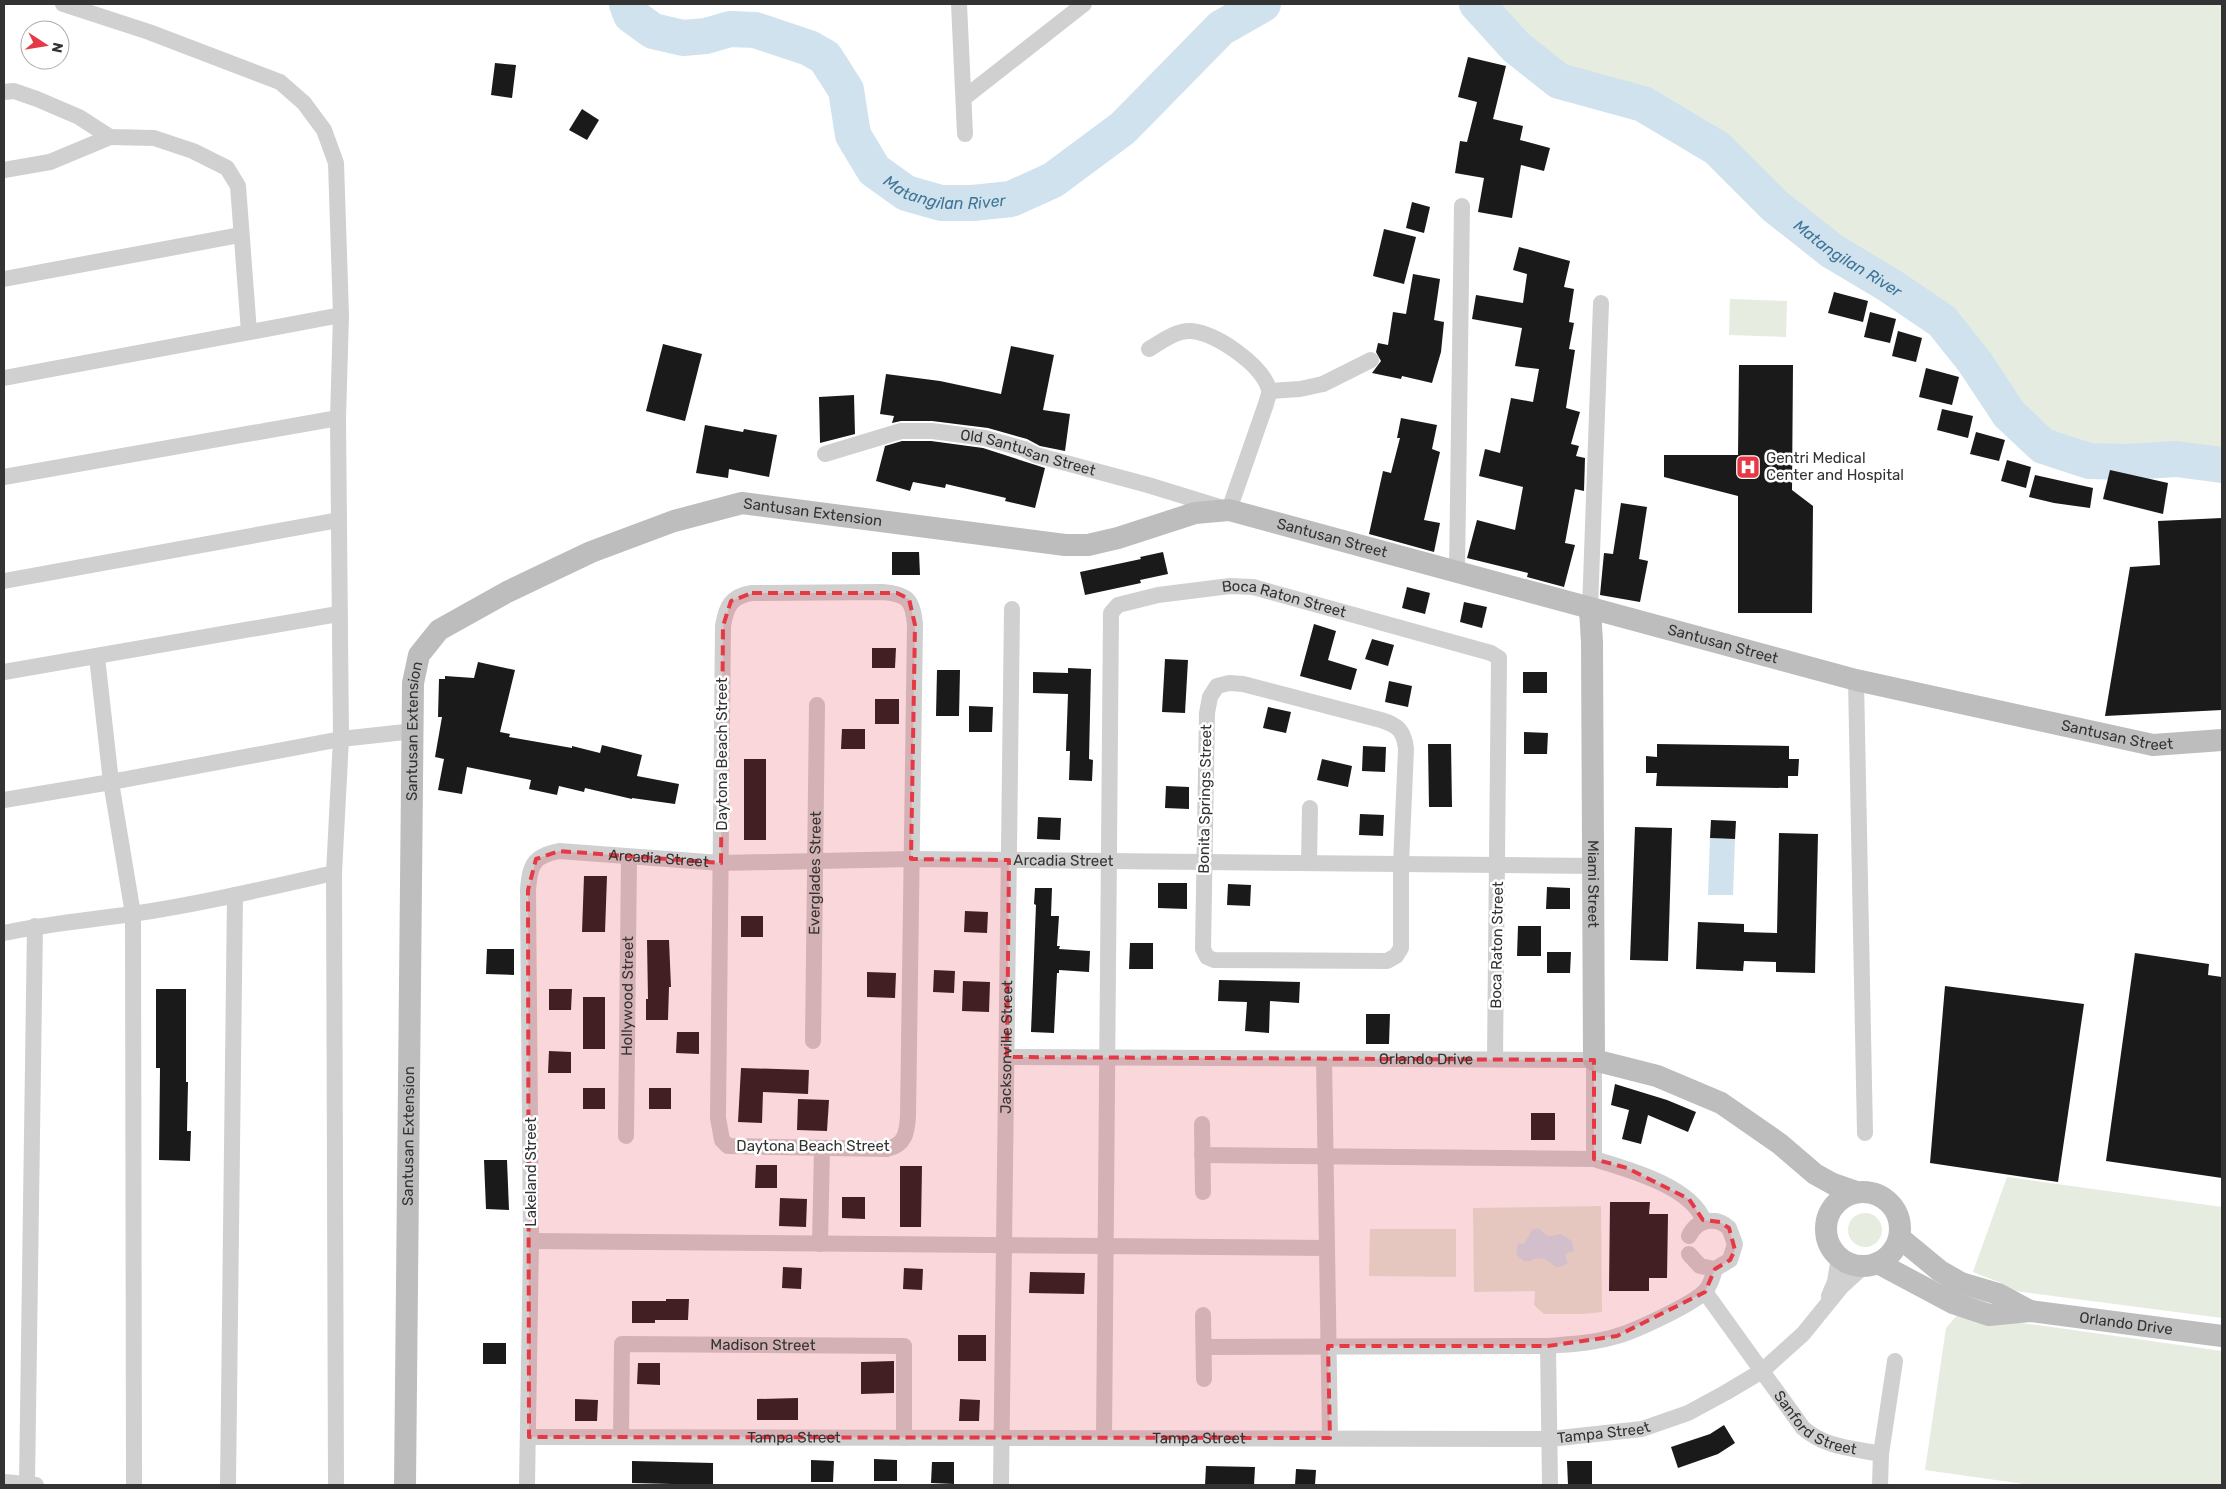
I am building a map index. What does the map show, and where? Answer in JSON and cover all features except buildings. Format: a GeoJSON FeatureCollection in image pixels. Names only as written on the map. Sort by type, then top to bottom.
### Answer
{"type":"FeatureCollection","features":[{"type":"Feature","properties":{"kind":"street"},"geometry":{"type":"LineString","coordinates":[[63,4],[149,32],[280,82],[304,103],[324,130],[336,163],[340,315],[338,418],[340,739],[334,873],[336,1485]]}},
{"type":"Feature","properties":{"kind":"street"},"geometry":{"type":"LineString","coordinates":[[959,4],[965,134]]}},
{"type":"Feature","properties":{"kind":"street"},"geometry":{"type":"LineString","coordinates":[[964,98],[1067,10],[1084,4]]}},
{"type":"Feature","properties":{"kind":"street"},"geometry":{"type":"LineString","coordinates":[[4,92],[14,91],[37,99],[78,117],[110,137]]}},
{"type":"Feature","properties":{"kind":"street"},"geometry":{"type":"LineString","coordinates":[[4,170],[50,162],[110,137],[154,138],[193,151],[226,168],[238,186],[240,235],[249,332]]}},
{"type":"Feature","properties":{"kind":"street"},"geometry":{"type":"LineString","coordinates":[[1457,572],[1462,206]]}},
{"type":"Feature","properties":{"kind":"street"},"geometry":{"type":"LineString","coordinates":[[4,279],[240,235]]}},
{"type":"Feature","properties":{"kind":"street"},"geometry":{"type":"LineString","coordinates":[[1590,609],[1601,303]]}},
{"type":"Feature","properties":{"kind":"street"},"geometry":{"type":"LineString","coordinates":[[4,378],[340,315]]}},
{"type":"Feature","properties":{"kind":"street"},"geometry":{"type":"LineString","coordinates":[[1149,349],[1182,332],[1190,331],[1211,336],[1223,342],[1254,366],[1269,391],[1229,510]]}},
{"type":"Feature","properties":{"kind":"street"},"geometry":{"type":"LineString","coordinates":[[1269,391],[1300,390],[1323,384],[1371,360]]}},
{"type":"Feature","properties":{"kind":"street"},"geometry":{"type":"LineString","coordinates":[[4,477],[338,418]]}},
{"type":"Feature","properties":{"kind":"street","name":"Old Santusan Street"},"geometry":{"type":"LineString","coordinates":[[825,454],[901,431],[932,431],[985,438],[1024,449],[1036,455],[1139,482],[1229,510]]}},
{"type":"Feature","properties":{"kind":"street","name":"Santusan Extension"},"geometry":{"type":"LineString","coordinates":[[405,1485],[413,683],[419,654],[439,630],[507,592],[591,552],[674,521],[742,503],[1065,545],[1088,545],[1118,538],[1195,513],[1229,510]]}},
{"type":"Feature","properties":{"kind":"street","name":"Santusan Street"},"geometry":{"type":"LineString","coordinates":[[1229,510],[1856,680],[2153,745],[2222,740]]}},
{"type":"Feature","properties":{"kind":"street"},"geometry":{"type":"LineString","coordinates":[[4,581],[339,520]]}},
{"type":"Feature","properties":{"kind":"street","name":"Boca Raton Street"},"geometry":{"type":"LineString","coordinates":[[1104,1438],[1111,613],[1118,605],[1158,594],[1230,586],[1253,587],[1278,592],[1491,653],[1499,658],[1495,1059]]}},
{"type":"Feature","properties":{"kind":"street","name":"Daytona Beach Street"},"geometry":{"type":"LineString","coordinates":[[752,593],[897,593],[909,599],[914,611],[915,625],[911,858],[908,1116],[904,1139],[896,1147],[887,1149],[740,1148],[728,1146],[722,1140],[718,1118],[723,626],[725,613],[731,601],[741,595],[752,593]]}},
{"type":"Feature","properties":{"kind":"street","name":"Jacksonville Street"},"geometry":{"type":"LineString","coordinates":[[1001,1485],[1012,609]]}},
{"type":"Feature","properties":{"kind":"street","name":"Miami Street"},"geometry":{"type":"LineString","coordinates":[[1590,609],[1592,642],[1594,1160]]}},
{"type":"Feature","properties":{"kind":"street"},"geometry":{"type":"LineString","coordinates":[[4,672],[338,614]]}},
{"type":"Feature","properties":{"kind":"street"},"geometry":{"type":"LineString","coordinates":[[96,657],[111,782],[133,914],[134,1485]]}},
{"type":"Feature","properties":{"kind":"street"},"geometry":{"type":"LineString","coordinates":[[1856,680],[1865,1132]]}},
{"type":"Feature","properties":{"kind":"street","name":"Bonita Springs Street"},"geometry":{"type":"LineString","coordinates":[[1229,683],[1242,684],[1372,718],[1399,728],[1404,737],[1406,749],[1401,864],[1400,948],[1396,956],[1387,961],[1214,960],[1207,957],[1203,949],[1207,713],[1210,697],[1217,686],[1229,683]]}},
{"type":"Feature","properties":{"kind":"street","name":"Everglades Street"},"geometry":{"type":"LineString","coordinates":[[813,1041],[817,704]]}},
{"type":"Feature","properties":{"kind":"street"},"geometry":{"type":"LineString","coordinates":[[4,800],[340,739],[414,731]]}},
{"type":"Feature","properties":{"kind":"street"},"geometry":{"type":"LineString","coordinates":[[1309,863],[1310,808]]}},
{"type":"Feature","properties":{"kind":"street","name":"Arcadia Street"},"geometry":{"type":"LineString","coordinates":[[536,859],[547,853],[559,851],[721,863],[911,858],[1593,866]]}},
{"type":"Feature","properties":{"kind":"street","name":"Hollywood Street"},"geometry":{"type":"LineString","coordinates":[[626,1136],[629,856]]}},
{"type":"Feature","properties":{"kind":"street","name":"Lakeland Street"},"geometry":{"type":"LineString","coordinates":[[527,1485],[531,1241],[528,890],[530,874],[536,859]]}},
{"type":"Feature","properties":{"kind":"street"},"geometry":{"type":"LineString","coordinates":[[4,932],[35,926],[133,914],[235,895],[334,873]]}},
{"type":"Feature","properties":{"kind":"street"},"geometry":{"type":"LineString","coordinates":[[228,1485],[235,895]]}},
{"type":"Feature","properties":{"kind":"street"},"geometry":{"type":"LineString","coordinates":[[4,1482],[32,1484],[35,926]]}},
{"type":"Feature","properties":{"kind":"street","name":"Orlando Drive"},"geometry":{"type":"LineString","coordinates":[[1006,1057],[1594,1060],[1658,1076],[1721,1103],[1780,1144],[1815,1174],[1833,1184],[1856,1192]]}},
{"type":"Feature","properties":{"kind":"street"},"geometry":{"type":"LineString","coordinates":[[1324,1059],[1330,1438]]}},
{"type":"Feature","properties":{"kind":"street"},"geometry":{"type":"LineString","coordinates":[[1202,1124],[1203,1192]]}},
{"type":"Feature","properties":{"kind":"street"},"geometry":{"type":"LineString","coordinates":[[820,1244],[822,1148]]}},
{"type":"Feature","properties":{"kind":"street"},"geometry":{"type":"LineString","coordinates":[[1202,1155],[1594,1160],[1627,1168],[1689,1199],[1704,1221]]}},
{"type":"Feature","properties":{"kind":"street","name":"Orlando Drive"},"geometry":{"type":"LineString","coordinates":[[1815,1174],[1826,1190],[1832,1208]]}},
{"type":"Feature","properties":{"kind":"street"},"geometry":{"type":"LineString","coordinates":[[1868,1191],[1880,1195],[1890,1203],[1899,1219],[1900,1238],[1895,1248],[1888,1258],[1871,1265],[1855,1266],[1839,1257],[1827,1239],[1828,1218],[1832,1208],[1846,1195],[1856,1192],[1868,1191]]}},
{"type":"Feature","properties":{"kind":"street"},"geometry":{"type":"LineString","coordinates":[[1689,1236],[1695,1227],[1704,1221],[1714,1221],[1725,1225],[1735,1238],[1733,1255],[1726,1264],[1715,1269],[1700,1266],[1689,1254]]}},
{"type":"Feature","properties":{"kind":"street","name":"Orlando Drive"},"geometry":{"type":"LineString","coordinates":[[1900,1238],[1922,1254],[1940,1271],[1961,1283],[1998,1294],[2030,1311]]}},
{"type":"Feature","properties":{"kind":"street"},"geometry":{"type":"LineString","coordinates":[[531,1241],[1327,1248]]}},
{"type":"Feature","properties":{"kind":"street","name":"Tampa Street"},"geometry":{"type":"LineString","coordinates":[[1826,1304],[1835,1282],[1839,1257]]}},
{"type":"Feature","properties":{"kind":"street","name":"Orlando Drive"},"geometry":{"type":"LineString","coordinates":[[1871,1265],[1953,1303],[1989,1315],[2030,1311],[2222,1336]]}},
{"type":"Feature","properties":{"kind":"street","name":"Tampa Street"},"geometry":{"type":"LineString","coordinates":[[529,1436],[1550,1439],[1642,1428],[1688,1413],[1762,1371],[1803,1334],[1842,1286],[1871,1265]]}},
{"type":"Feature","properties":{"kind":"street"},"geometry":{"type":"LineString","coordinates":[[1204,1347],[1548,1346],[1587,1342],[1617,1336],[1676,1310],[1706,1292],[1715,1269]]}},
{"type":"Feature","properties":{"kind":"street","name":"Sanford Street"},"geometry":{"type":"LineString","coordinates":[[1706,1292],[1803,1428],[1815,1438],[1830,1444],[1881,1454]]}},
{"type":"Feature","properties":{"kind":"street"},"geometry":{"type":"LineString","coordinates":[[1203,1315],[1204,1379]]}},
{"type":"Feature","properties":{"kind":"street","name":"Madison Street"},"geometry":{"type":"LineString","coordinates":[[621,1436],[622,1344],[904,1346],[904,1438]]}},
{"type":"Feature","properties":{"kind":"street"},"geometry":{"type":"LineString","coordinates":[[1548,1346],[1550,1485]]}},
{"type":"Feature","properties":{"kind":"street"},"geometry":{"type":"LineString","coordinates":[[1880,1485],[1881,1454],[1895,1361]]}},
{"type":"Feature","properties":{"kind":"highlighted area"},"geometry":{"type":"Polygon","coordinates":[[[752,593],[897,593],[909,599],[915,625],[911,859],[1009,860],[1007,1057],[1594,1060],[1594,1159],[1627,1168],[1689,1199],[1703,1220],[1720,1222],[1729,1228],[1735,1250],[1730,1260],[1715,1269],[1705,1292],[1617,1336],[1548,1346],[1328,1346],[1330,1438],[529,1437],[528,890],[536,859],[559,851],[721,863],[723,626],[731,601],[752,593]]]}},
{"type":"Feature","properties":{"kind":"shaded area"},"geometry":{"type":"Polygon","coordinates":[[[1477,4],[2222,4],[2222,465],[2176,459],[2128,462],[2089,461],[2043,446],[2009,414],[1974,361],[1942,321],[1832,251],[1717,148],[1643,104],[1559,81],[1477,4]]]}},
{"type":"Feature","properties":{"kind":"shaded area"},"geometry":{"type":"Polygon","coordinates":[[[1730,299],[1787,301],[1786,337],[1729,335],[1730,299]]]}},
{"type":"Feature","properties":{"kind":"shaded area"},"geometry":{"type":"Polygon","coordinates":[[[2007,1177],[2222,1207],[2222,1318],[2008,1290],[2001,1283],[1973,1272],[2007,1177]]]}},
{"type":"Feature","properties":{"kind":"shaded area"},"geometry":{"type":"Polygon","coordinates":[[[1601,1206],[1602,1312],[1544,1314],[1534,1305],[1535,1291],[1474,1292],[1473,1208],[1601,1206]]]}},
{"type":"Feature","properties":{"kind":"shaded area"},"geometry":{"type":"Polygon","coordinates":[[[1865,1213],[1872,1214],[1877,1218],[1881,1223],[1881,1237],[1877,1242],[1872,1246],[1865,1247],[1858,1246],[1853,1242],[1849,1237],[1848,1230],[1849,1223],[1853,1218],[1858,1214],[1865,1213]]]}},
{"type":"Feature","properties":{"kind":"shaded area"},"geometry":{"type":"Polygon","coordinates":[[[1370,1229],[1456,1229],[1456,1277],[1369,1276],[1370,1229]]]}},
{"type":"Feature","properties":{"kind":"shaded area"},"geometry":{"type":"Polygon","coordinates":[[[1958,1314],[2222,1351],[2222,1485],[2031,1485],[1925,1470],[1946,1328],[1958,1314]]]}},
{"type":"Feature","properties":{"kind":"water"},"geometry":{"type":"Polygon","coordinates":[[[1710,838],[1735,839],[1733,895],[1708,895],[1710,838]]]}},
{"type":"Feature","properties":{"kind":"water"},"geometry":{"type":"Polygon","coordinates":[[[1538,1228],[1548,1236],[1561,1234],[1572,1241],[1574,1252],[1566,1254],[1568,1263],[1556,1267],[1548,1260],[1540,1258],[1527,1262],[1520,1259],[1516,1254],[1518,1243],[1524,1244],[1532,1230],[1538,1228]]]}},
{"type":"Feature","properties":{"kind":"waterway","name":"Matangilan River"},"geometry":{"type":"LineString","coordinates":[[627,4],[631,15],[653,31],[683,38],[706,36],[730,29],[755,30],[809,48],[825,57],[846,90],[853,135],[874,170],[906,193],[941,203],[973,203],[1011,199],[1053,180],[1123,128],[1221,28],[1263,4]]}},
{"type":"Feature","properties":{"kind":"waterway","name":"Matangilan River"},"geometry":{"type":"LineString","coordinates":[[1477,4],[1516,47],[1559,81],[1643,104],[1717,148],[1775,206],[1832,251],[1889,285],[1942,321],[1974,361],[2009,414],[2043,446],[2089,461],[2128,462],[2176,459],[2222,465]]}},
{"type":"Feature","properties":{"kind":"place","name":"Gentri Medical Center and Hospital"},"geometry":{"type":"Point","coordinates":[1748,467]}}]}
